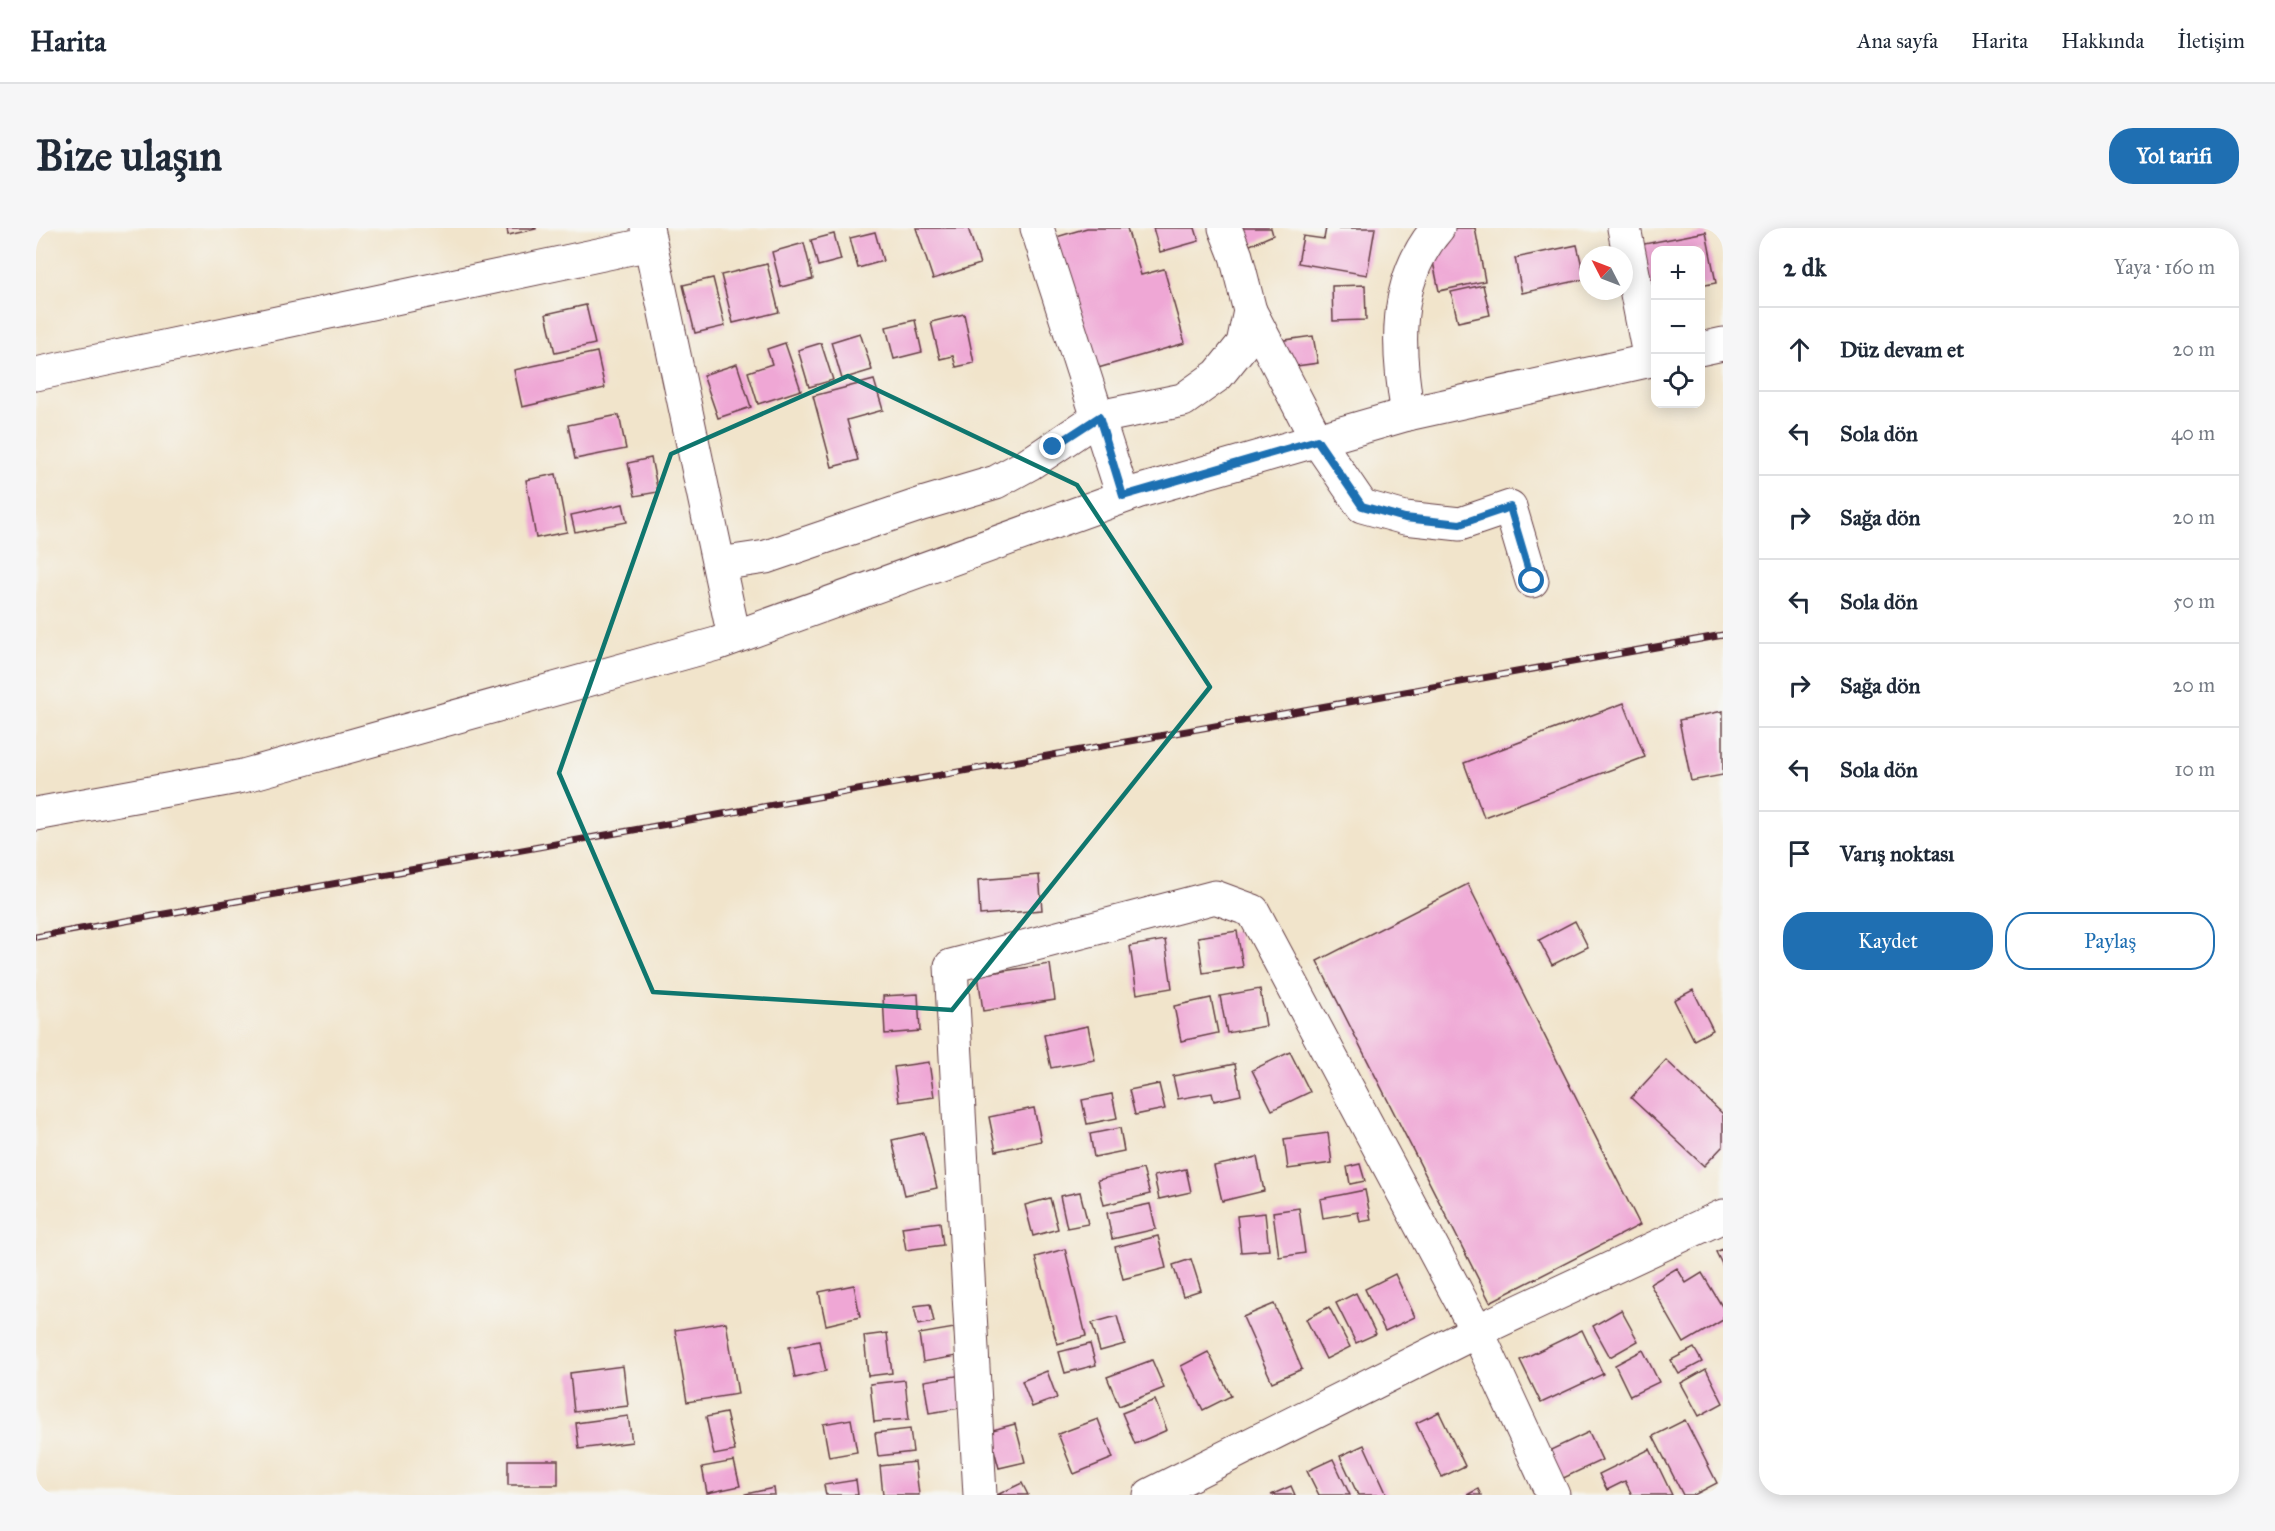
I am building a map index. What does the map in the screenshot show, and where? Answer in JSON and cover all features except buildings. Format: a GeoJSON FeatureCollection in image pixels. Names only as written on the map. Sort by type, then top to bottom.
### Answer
{"type":"FeatureCollection","features":[{"type":"Feature","properties":{"kind":"street"},"geometry":{"type":"LineString","coordinates":[[1037,228],[1123,496]]}},
{"type":"Feature","properties":{"kind":"street"},"geometry":{"type":"LineString","coordinates":[[1225,228],[1236,256],[1250,311],[1317,440],[1362,506],[1405,518],[1460,524],[1510,507],[1532,581]]}},
{"type":"Feature","properties":{"kind":"street"},"geometry":{"type":"LineString","coordinates":[[1407,414],[1400,370],[1399,328],[1410,276],[1427,241],[1438,228]]}},
{"type":"Feature","properties":{"kind":"street"},"geometry":{"type":"LineString","coordinates":[[1624,228],[1652,354]]}},
{"type":"Feature","properties":{"kind":"street"},"geometry":{"type":"LineString","coordinates":[[36,374],[648,236],[734,637]]}},
{"type":"Feature","properties":{"kind":"street"},"geometry":{"type":"LineString","coordinates":[[719,564],[766,557],[996,482],[1029,464],[1099,417],[1183,400],[1218,375],[1243,344],[1250,311]]}},
{"type":"Feature","properties":{"kind":"street"},"geometry":{"type":"LineString","coordinates":[[1705,347],[1723,344]]}},
{"type":"Feature","properties":{"kind":"street"},"geometry":{"type":"LineString","coordinates":[[36,814],[243,776],[704,647],[1123,496],[1407,414],[1651,359]]}},
{"type":"Feature","properties":{"kind":"street"},"geometry":{"type":"LineString","coordinates":[[980,1495],[951,966],[1215,897],[1253,911],[1477,1331],[1553,1495]]}},
{"type":"Feature","properties":{"kind":"street"},"geometry":{"type":"LineString","coordinates":[[1150,1495],[1477,1331],[1723,1216]]}},
{"type":"Feature","properties":{"kind":"highlighted area"},"geometry":{"type":"Polygon","coordinates":[[[848,376],[1077,485],[1210,687],[952,1010],[653,992],[559,773],[671,454],[848,376]]]}},
{"type":"Feature","properties":{"kind":"railway"},"geometry":{"type":"LineString","coordinates":[[36,937],[1723,635]]}},
{"type":"Feature","properties":{"kind":"route"},"geometry":{"type":"LineString","coordinates":[[1053,447],[1099,417],[1123,496],[1317,440],[1362,506],[1405,518],[1460,524],[1510,507],[1532,581]]}}]}
